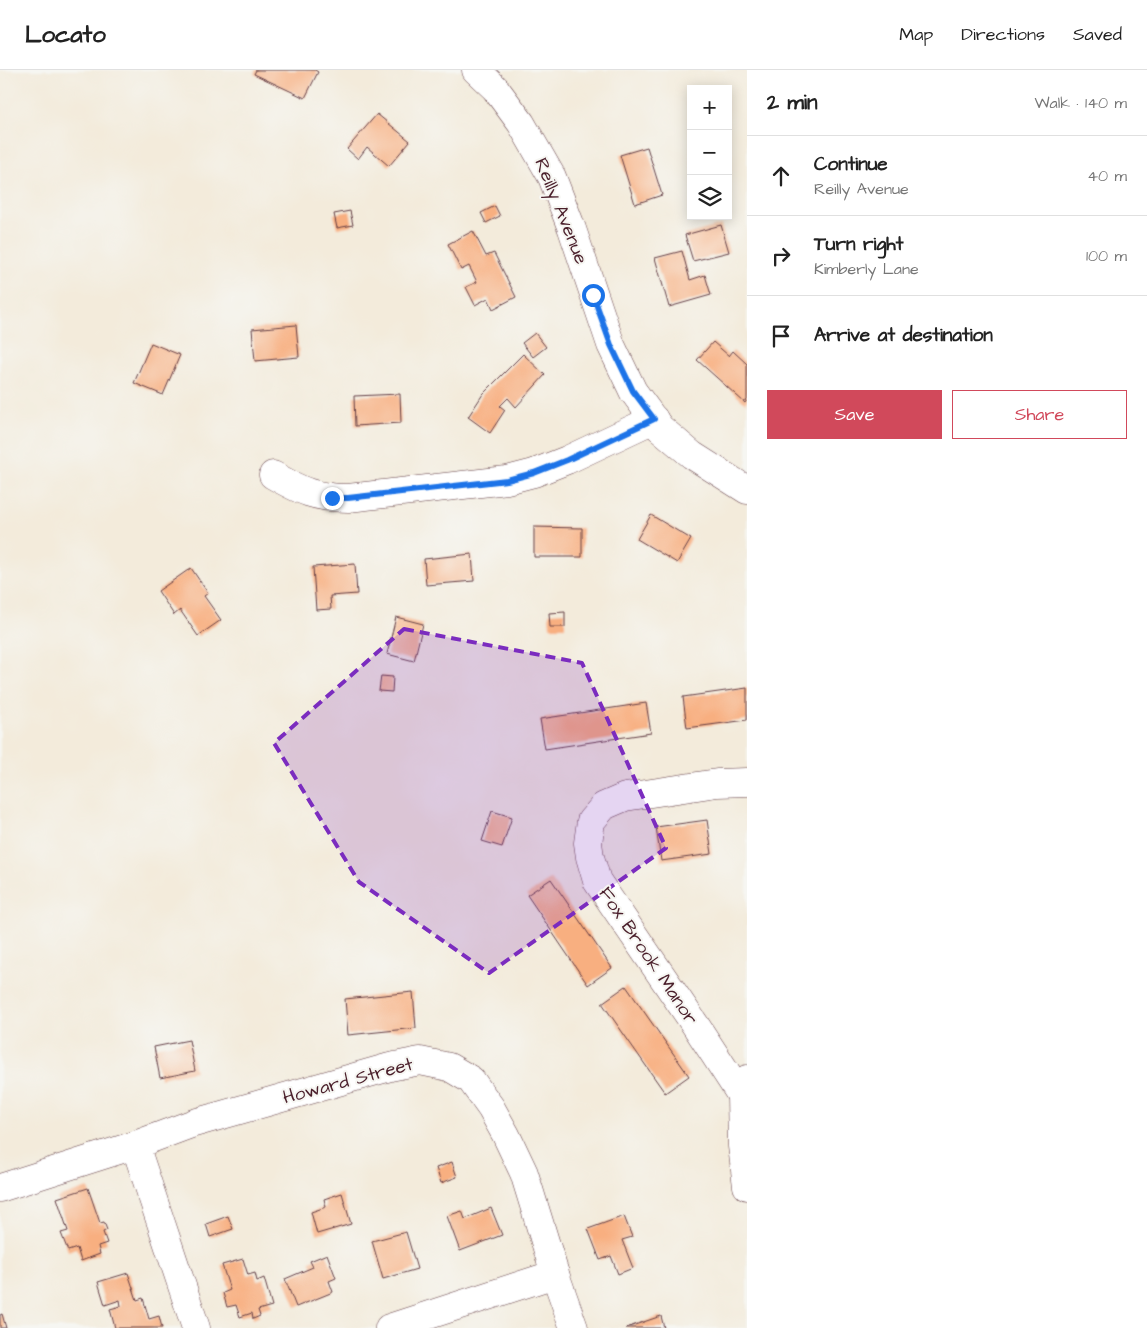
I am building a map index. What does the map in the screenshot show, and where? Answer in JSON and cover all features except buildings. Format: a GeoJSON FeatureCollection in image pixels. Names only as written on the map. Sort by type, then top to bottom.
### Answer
{"type":"FeatureCollection","features":[{"type":"Feature","properties":{"kind":"street","name":"Reilly Avenue"},"geometry":{"type":"LineString","coordinates":[[476,70],[495,88],[522,123],[552,177],[572,229],[611,345],[633,391],[660,428],[692,455],[747,490]]}},
{"type":"Feature","properties":{"kind":"street"},"geometry":{"type":"LineString","coordinates":[[273,475],[314,495],[332,498],[348,498],[507,480],[534,473],[567,460],[654,419]]}},
{"type":"Feature","properties":{"kind":"street","name":"Fox Brook Manor"},"geometry":{"type":"LineString","coordinates":[[747,782],[717,783],[625,798],[604,806],[591,821],[588,843],[597,882],[696,1026],[744,1087],[742,1146],[747,1186]]}},
{"type":"Feature","properties":{"kind":"street","name":"Howard Street"},"geometry":{"type":"LineString","coordinates":[[0,1188],[135,1145],[194,1123],[390,1067],[420,1061],[449,1067],[471,1080],[491,1108],[506,1135],[524,1173],[555,1274],[574,1328]]}},
{"type":"Feature","properties":{"kind":"street"},"geometry":{"type":"LineString","coordinates":[[135,1145],[196,1328]]}},
{"type":"Feature","properties":{"kind":"street"},"geometry":{"type":"LineString","coordinates":[[389,1328],[555,1274]]}},
{"type":"Feature","properties":{"kind":"highlighted area"},"geometry":{"type":"Polygon","coordinates":[[[404,629],[582,663],[666,848],[489,973],[359,882],[274,743],[404,629]]]}},
{"type":"Feature","properties":{"kind":"route"},"geometry":{"type":"LineString","coordinates":[[332,498],[348,498],[507,480],[534,473],[567,460],[654,419],[633,391],[611,345],[593,295]]}}]}
